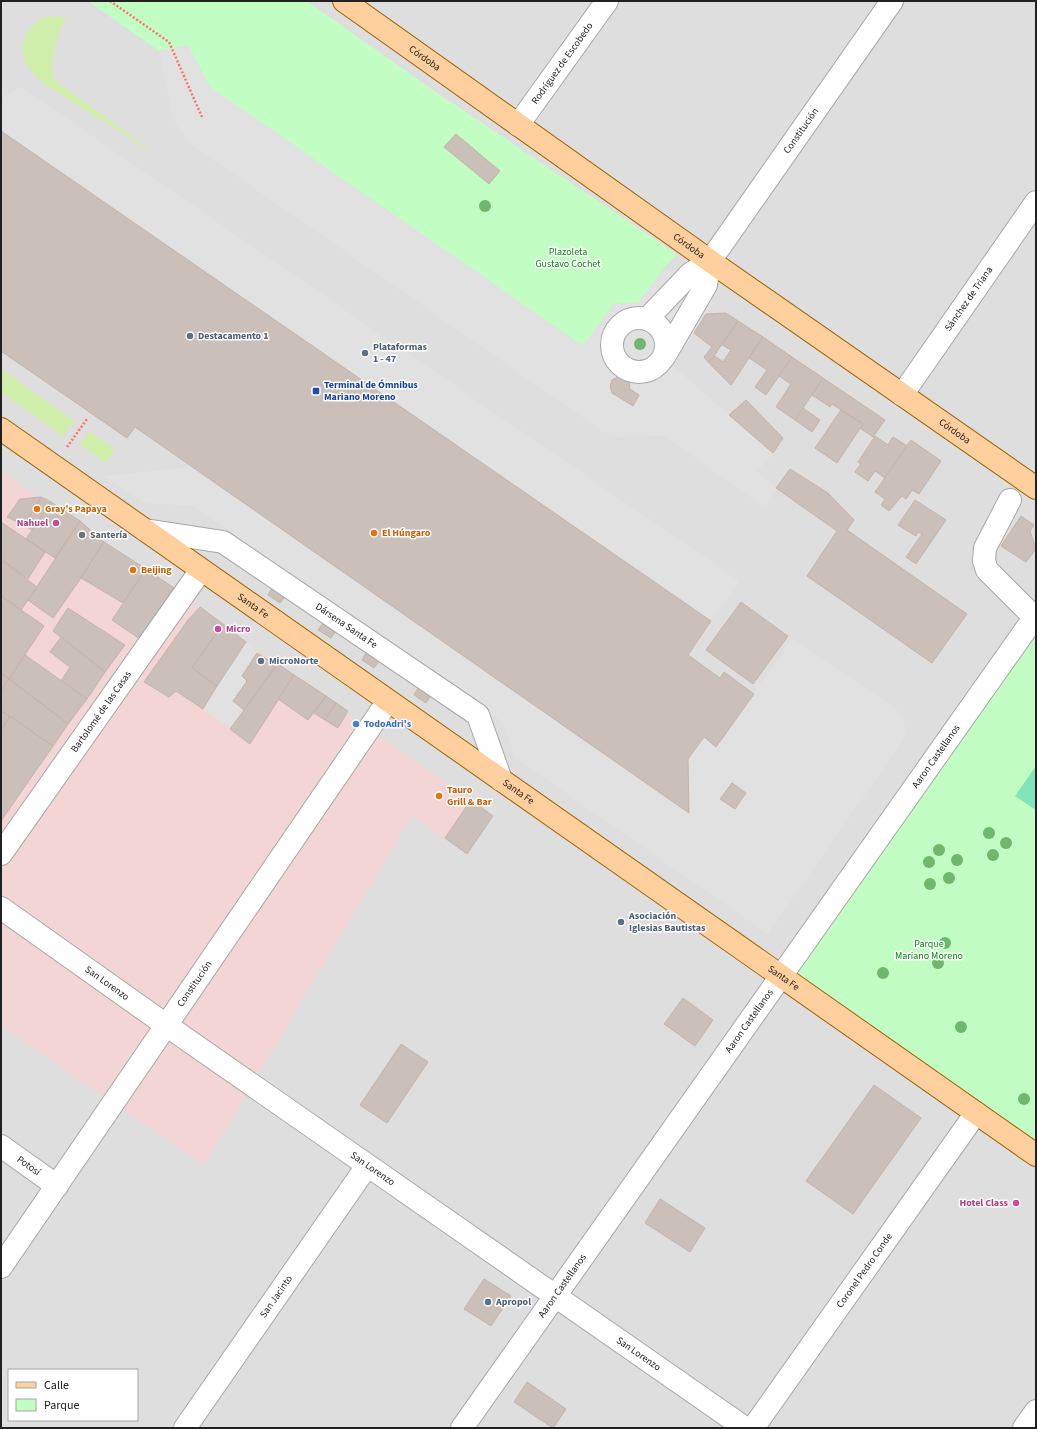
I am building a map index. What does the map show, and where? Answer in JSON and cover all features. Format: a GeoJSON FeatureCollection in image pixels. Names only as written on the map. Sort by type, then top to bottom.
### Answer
{"type":"FeatureCollection","features":[{"type":"Feature","properties":{"kind":"main road","name":"Córdoba"},"geometry":{"type":"LineString","coordinates":[[344,1],[710,261],[1036,488]]}},
{"type":"Feature","properties":{"kind":"main road","name":"Santa Fe"},"geometry":{"type":"LineString","coordinates":[[3,436],[145,530],[1036,1155]]}},
{"type":"Feature","properties":{"kind":"street","name":"Rodríguez de Escobedo"},"geometry":{"type":"LineString","coordinates":[[518,125],[607,1]]}},
{"type":"Feature","properties":{"kind":"street","name":"Constitución"},"geometry":{"type":"LineString","coordinates":[[710,261],[892,1]]}},
{"type":"Feature","properties":{"kind":"street","name":"Sánchez de Triana"},"geometry":{"type":"LineString","coordinates":[[902,395],[1036,202]]}},
{"type":"Feature","properties":{"kind":"street"},"geometry":{"type":"LineString","coordinates":[[647,319],[690,274],[710,261]]}},
{"type":"Feature","properties":{"kind":"street"},"geometry":{"type":"LineString","coordinates":[[664,357],[667,342],[660,328],[647,319],[634,318],[622,324],[614,334],[612,348],[618,362],[629,370],[642,372],[655,368],[664,357],[706,285],[710,261]]}},
{"type":"Feature","properties":{"kind":"street"},"geometry":{"type":"LineString","coordinates":[[1010,500],[986,548],[984,561],[987,570],[1035,616]]}},
{"type":"Feature","properties":{"kind":"street","name":"Dársena Santa Fe"},"geometry":{"type":"LineString","coordinates":[[145,530],[223,542],[478,715],[501,780]]}},
{"type":"Feature","properties":{"kind":"street","name":"Bartolomé de las Casas"},"geometry":{"type":"LineString","coordinates":[[1,854],[201,570]]}},
{"type":"Feature","properties":{"kind":"street","name":"Aaron Castellanos"},"geometry":{"type":"LineString","coordinates":[[462,1428],[1035,616]]}},
{"type":"Feature","properties":{"kind":"street","name":"Constitución"},"geometry":{"type":"LineString","coordinates":[[1,1267],[388,701]]}},
{"type":"Feature","properties":{"kind":"street","name":"San Lorenzo"},"geometry":{"type":"LineString","coordinates":[[1,908],[367,1166],[744,1427]]}},
{"type":"Feature","properties":{"kind":"street","name":"Coronel Pedro Conde"},"geometry":{"type":"LineString","coordinates":[[744,1427],[976,1113]]}},
{"type":"Feature","properties":{"kind":"street","name":"Potosí"},"geometry":{"type":"LineString","coordinates":[[1,1146],[57,1186]]}},
{"type":"Feature","properties":{"kind":"street","name":"San Jacinto"},"geometry":{"type":"LineString","coordinates":[[185,1428],[367,1166]]}},
{"type":"Feature","properties":{"kind":"street"},"geometry":{"type":"LineString","coordinates":[[1024,1428],[1036,1410]]}},
{"type":"Feature","properties":{"kind":"path"},"geometry":{"type":"LineString","coordinates":[[110,1],[169,42],[202,117]]}},
{"type":"Feature","properties":{"kind":"path"},"geometry":{"type":"LineString","coordinates":[[67,447],[87,419]]}},
{"type":"Feature","properties":{"kind":"shaded area"},"geometry":{"type":"Polygon","coordinates":[[[1,1],[1036,1],[1036,1428],[1,1428],[1,1]]]}},
{"type":"Feature","properties":{"kind":"shaded area"},"geometry":{"type":"Polygon","coordinates":[[[188,45],[210,87],[583,346],[613,304],[638,303],[664,268],[714,302],[673,366],[773,453],[757,471],[776,488],[764,507],[665,436],[611,437],[188,142],[173,119],[159,51],[188,45]]]}},
{"type":"Feature","properties":{"kind":"shaded area","name":"Plataformas 1 - 47"},"geometry":{"type":"Polygon","coordinates":[[[21,87],[739,581],[711,621],[1,131],[1,99],[21,87]]]}},
{"type":"Feature","properties":{"kind":"shaded area"},"geometry":{"type":"Polygon","coordinates":[[[191,467],[689,813],[688,759],[704,737],[716,746],[792,639],[894,707],[902,716],[906,729],[903,740],[768,934],[515,758],[504,723],[194,506],[145,503],[105,476],[191,467]]]}},
{"type":"Feature","properties":{"kind":"shaded area"},"geometry":{"type":"Polygon","coordinates":[[[1,471],[493,816],[467,854],[412,816],[204,1165],[1,1026],[1,471]]]}},
{"type":"Feature","properties":{"kind":"shaded area"},"geometry":{"type":"Polygon","coordinates":[[[246,642],[257,653],[242,676],[247,681],[233,701],[244,710],[230,729],[203,709],[246,642]]]}},
{"type":"Feature","properties":{"kind":"green space","name":"Plazoleta Gustavo Cochet"},"geometry":{"type":"Polygon","coordinates":[[[88,1],[307,1],[430,88],[677,254],[664,268],[638,303],[613,304],[583,346],[210,87],[188,46],[159,51],[88,1]]]}},
{"type":"Feature","properties":{"kind":"green space"},"geometry":{"type":"Polygon","coordinates":[[[50,16],[66,18],[59,33],[53,56],[54,80],[159,156],[47,86],[34,74],[25,60],[23,53],[25,37],[34,24],[41,19],[50,16]]]}},
{"type":"Feature","properties":{"kind":"green space"},"geometry":{"type":"Polygon","coordinates":[[[1,369],[74,421],[63,436],[1,392],[1,369]]]}},
{"type":"Feature","properties":{"kind":"green space"},"geometry":{"type":"Polygon","coordinates":[[[89,431],[115,449],[106,463],[80,444],[89,431]]]}},
{"type":"Feature","properties":{"kind":"green space","name":"Parque Mariano Moreno"},"geometry":{"type":"Polygon","coordinates":[[[1036,615],[1036,1155],[780,976],[1036,615]]]}},
{"type":"Feature","properties":{"kind":"green space"},"geometry":{"type":"Polygon","coordinates":[[[1036,766],[1036,810],[1015,796],[1036,766]]]}},
{"type":"Feature","properties":{"kind":"building"},"geometry":{"type":"Polygon","coordinates":[[[1,131],[711,621],[688,655],[720,678],[724,672],[754,694],[716,747],[704,737],[688,759],[689,813],[135,427],[127,438],[1,351],[1,131]]]}},
{"type":"Feature","properties":{"kind":"building"},"geometry":{"type":"Polygon","coordinates":[[[456,134],[500,171],[489,184],[444,147],[456,134]]]}},
{"type":"Feature","properties":{"kind":"building"},"geometry":{"type":"Polygon","coordinates":[[[726,313],[738,321],[709,363],[704,357],[712,347],[694,333],[706,314],[726,313]]]}},
{"type":"Feature","properties":{"kind":"building"},"geometry":{"type":"Polygon","coordinates":[[[738,321],[763,337],[731,385],[709,363],[715,356],[723,362],[731,350],[722,345],[738,321]]]}},
{"type":"Feature","properties":{"kind":"building"},"geometry":{"type":"Polygon","coordinates":[[[763,337],[792,357],[766,395],[755,387],[767,370],[749,358],[763,337]]]}},
{"type":"Feature","properties":{"kind":"building"},"geometry":{"type":"Polygon","coordinates":[[[792,357],[823,378],[795,420],[776,407],[791,384],[779,376],[792,357]]]}},
{"type":"Feature","properties":{"kind":"building"},"geometry":{"type":"Polygon","coordinates":[[[618,377],[624,377],[629,382],[630,389],[639,395],[633,406],[612,393],[610,386],[612,380],[618,377]]]}},
{"type":"Feature","properties":{"kind":"building"},"geometry":{"type":"Polygon","coordinates":[[[823,378],[885,420],[873,437],[860,428],[863,424],[832,404],[830,407],[812,395],[823,378]]]}},
{"type":"Feature","properties":{"kind":"building"},"geometry":{"type":"Polygon","coordinates":[[[746,400],[783,438],[773,453],[729,415],[746,400]]]}},
{"type":"Feature","properties":{"kind":"building"},"geometry":{"type":"Polygon","coordinates":[[[803,408],[820,420],[812,432],[795,420],[803,408]]]}},
{"type":"Feature","properties":{"kind":"building"},"geometry":{"type":"Polygon","coordinates":[[[841,410],[863,424],[837,463],[815,448],[841,410]]]}},
{"type":"Feature","properties":{"kind":"building"},"geometry":{"type":"Polygon","coordinates":[[[875,436],[888,445],[893,437],[907,446],[885,478],[875,471],[868,481],[855,472],[861,464],[858,462],[875,436]]]}},
{"type":"Feature","properties":{"kind":"building"},"geometry":{"type":"Polygon","coordinates":[[[911,440],[941,461],[919,494],[912,490],[906,499],[902,496],[889,511],[881,505],[885,499],[875,492],[911,440]]]}},
{"type":"Feature","properties":{"kind":"building"},"geometry":{"type":"Polygon","coordinates":[[[790,469],[828,493],[854,520],[847,530],[967,614],[932,663],[807,576],[837,531],[776,488],[790,469]]]}},
{"type":"Feature","properties":{"kind":"building"},"geometry":{"type":"Polygon","coordinates":[[[41,497],[51,502],[32,530],[24,525],[41,497]]]}},
{"type":"Feature","properties":{"kind":"building"},"geometry":{"type":"Polygon","coordinates":[[[41,497],[24,525],[7,517],[20,499],[41,497]]]}},
{"type":"Feature","properties":{"kind":"building"},"geometry":{"type":"Polygon","coordinates":[[[915,500],[946,520],[916,564],[906,557],[922,534],[918,532],[916,536],[898,525],[915,500]]]}},
{"type":"Feature","properties":{"kind":"building"},"geometry":{"type":"Polygon","coordinates":[[[51,502],[80,521],[55,558],[26,539],[51,502]]]}},
{"type":"Feature","properties":{"kind":"building"},"geometry":{"type":"Polygon","coordinates":[[[1021,516],[1034,525],[1030,531],[1036,549],[1026,562],[1001,546],[1021,516]]]}},
{"type":"Feature","properties":{"kind":"building"},"geometry":{"type":"Polygon","coordinates":[[[80,521],[104,542],[53,618],[28,600],[80,521]]]}},
{"type":"Feature","properties":{"kind":"building"},"geometry":{"type":"Polygon","coordinates":[[[1,522],[45,552],[28,579],[1,559],[1,522]]]}},
{"type":"Feature","properties":{"kind":"building"},"geometry":{"type":"Polygon","coordinates":[[[104,542],[146,569],[123,603],[81,578],[104,542]]]}},
{"type":"Feature","properties":{"kind":"building"},"geometry":{"type":"Polygon","coordinates":[[[1,560],[37,587],[21,610],[1,596],[1,560]]]}},
{"type":"Feature","properties":{"kind":"building"},"geometry":{"type":"Polygon","coordinates":[[[146,569],[174,588],[140,639],[112,620],[146,569]]]}},
{"type":"Feature","properties":{"kind":"building"},"geometry":{"type":"Polygon","coordinates":[[[272,588],[285,597],[280,603],[268,595],[272,588]]]}},
{"type":"Feature","properties":{"kind":"building"},"geometry":{"type":"Polygon","coordinates":[[[1,596],[44,626],[9,679],[1,673],[1,596]]]}},
{"type":"Feature","properties":{"kind":"building"},"geometry":{"type":"Polygon","coordinates":[[[741,602],[788,636],[753,684],[706,650],[741,602]]]}},
{"type":"Feature","properties":{"kind":"building"},"geometry":{"type":"Polygon","coordinates":[[[200,607],[223,624],[192,668],[217,686],[203,709],[176,691],[169,697],[144,682],[188,620],[200,607]]]}},
{"type":"Feature","properties":{"kind":"building"},"geometry":{"type":"Polygon","coordinates":[[[68,608],[125,645],[105,672],[53,631],[68,608]]]}},
{"type":"Feature","properties":{"kind":"building"},"geometry":{"type":"Polygon","coordinates":[[[323,623],[335,632],[331,638],[318,630],[323,623]]]}},
{"type":"Feature","properties":{"kind":"building"},"geometry":{"type":"Polygon","coordinates":[[[223,624],[246,642],[217,686],[192,668],[223,624]]]}},
{"type":"Feature","properties":{"kind":"building"},"geometry":{"type":"Polygon","coordinates":[[[61,637],[105,672],[87,699],[61,681],[70,667],[50,652],[61,637]]]}},
{"type":"Feature","properties":{"kind":"building"},"geometry":{"type":"Polygon","coordinates":[[[257,653],[276,665],[244,710],[233,701],[247,681],[242,676],[257,653]]]}},
{"type":"Feature","properties":{"kind":"building"},"geometry":{"type":"Polygon","coordinates":[[[366,653],[379,661],[374,668],[362,660],[366,653]]]}},
{"type":"Feature","properties":{"kind":"building"},"geometry":{"type":"Polygon","coordinates":[[[25,655],[87,699],[68,724],[9,679],[25,655]]]}},
{"type":"Feature","properties":{"kind":"building"},"geometry":{"type":"Polygon","coordinates":[[[278,664],[294,675],[250,744],[230,729],[278,664]]]}},
{"type":"Feature","properties":{"kind":"building"},"geometry":{"type":"Polygon","coordinates":[[[1,673],[9,679],[1,691],[1,673]]]}},
{"type":"Feature","properties":{"kind":"building"},"geometry":{"type":"Polygon","coordinates":[[[294,675],[326,696],[308,720],[278,699],[294,675]]]}},
{"type":"Feature","properties":{"kind":"building"},"geometry":{"type":"Polygon","coordinates":[[[9,679],[68,724],[53,746],[1,711],[1,691],[9,679]]]}},
{"type":"Feature","properties":{"kind":"building"},"geometry":{"type":"Polygon","coordinates":[[[418,688],[430,697],[426,703],[414,695],[418,688]]]}},
{"type":"Feature","properties":{"kind":"building"},"geometry":{"type":"Polygon","coordinates":[[[326,696],[336,703],[325,720],[314,713],[326,696]]]}},
{"type":"Feature","properties":{"kind":"building"},"geometry":{"type":"Polygon","coordinates":[[[336,703],[348,711],[338,728],[325,720],[336,703]]]}},
{"type":"Feature","properties":{"kind":"building"},"geometry":{"type":"Polygon","coordinates":[[[1,711],[10,716],[1,731],[1,711]]]}},
{"type":"Feature","properties":{"kind":"building"},"geometry":{"type":"Polygon","coordinates":[[[10,716],[53,746],[1,821],[1,731],[10,716]]]}},
{"type":"Feature","properties":{"kind":"building"},"geometry":{"type":"Polygon","coordinates":[[[732,783],[746,793],[735,809],[720,799],[732,783]]]}},
{"type":"Feature","properties":{"kind":"building"},"geometry":{"type":"Polygon","coordinates":[[[471,800],[493,816],[467,854],[445,838],[471,800]]]}},
{"type":"Feature","properties":{"kind":"building"},"geometry":{"type":"Polygon","coordinates":[[[683,998],[713,1020],[695,1046],[664,1024],[683,998]]]}},
{"type":"Feature","properties":{"kind":"building"},"geometry":{"type":"Polygon","coordinates":[[[401,1044],[428,1062],[387,1123],[360,1105],[401,1044]]]}},
{"type":"Feature","properties":{"kind":"building"},"geometry":{"type":"Polygon","coordinates":[[[874,1085],[921,1118],[853,1214],[806,1181],[874,1085]]]}},
{"type":"Feature","properties":{"kind":"building"},"geometry":{"type":"Polygon","coordinates":[[[660,1199],[705,1228],[690,1252],[645,1223],[660,1199]]]}},
{"type":"Feature","properties":{"kind":"building","name":"Apropol"},"geometry":{"type":"Polygon","coordinates":[[[484,1279],[511,1296],[491,1326],[464,1309],[484,1279]]]}},
{"type":"Feature","properties":{"kind":"building"},"geometry":{"type":"Polygon","coordinates":[[[527,1382],[566,1409],[553,1428],[514,1402],[527,1382]]]}},
{"type":"Feature","properties":{"kind":"place","name":"Destacamento 1"},"geometry":{"type":"Point","coordinates":[190,336]}},
{"type":"Feature","properties":{"kind":"place","name":"Plataformas 1 - 47"},"geometry":{"type":"Point","coordinates":[365,353]}},
{"type":"Feature","properties":{"kind":"place","name":"Terminal de Ómnibus Mariano Moreno"},"geometry":{"type":"Point","coordinates":[316,391]}},
{"type":"Feature","properties":{"kind":"place","name":"Gray's Papaya"},"geometry":{"type":"Point","coordinates":[37,509]}},
{"type":"Feature","properties":{"kind":"place","name":"Nahuel"},"geometry":{"type":"Point","coordinates":[56,523]}},
{"type":"Feature","properties":{"kind":"place","name":"El Húngaro"},"geometry":{"type":"Point","coordinates":[374,533]}},
{"type":"Feature","properties":{"kind":"place","name":"Santería"},"geometry":{"type":"Point","coordinates":[82,535]}},
{"type":"Feature","properties":{"kind":"place","name":"Beijing"},"geometry":{"type":"Point","coordinates":[133,570]}},
{"type":"Feature","properties":{"kind":"place","name":"Micro"},"geometry":{"type":"Point","coordinates":[218,629]}},
{"type":"Feature","properties":{"kind":"place","name":"MicroNorte"},"geometry":{"type":"Point","coordinates":[261,661]}},
{"type":"Feature","properties":{"kind":"place","name":"TodoAdri's"},"geometry":{"type":"Point","coordinates":[356,724]}},
{"type":"Feature","properties":{"kind":"place","name":"Tauro Grill & Bar"},"geometry":{"type":"Point","coordinates":[439,796]}},
{"type":"Feature","properties":{"kind":"place","name":"Asociación Iglesias Bautistas"},"geometry":{"type":"Point","coordinates":[621,922]}},
{"type":"Feature","properties":{"kind":"place","name":"Hotel Class"},"geometry":{"type":"Point","coordinates":[1016,1203]}},
{"type":"Feature","properties":{"kind":"place","name":"Apropol"},"geometry":{"type":"Point","coordinates":[488,1302]}}]}
